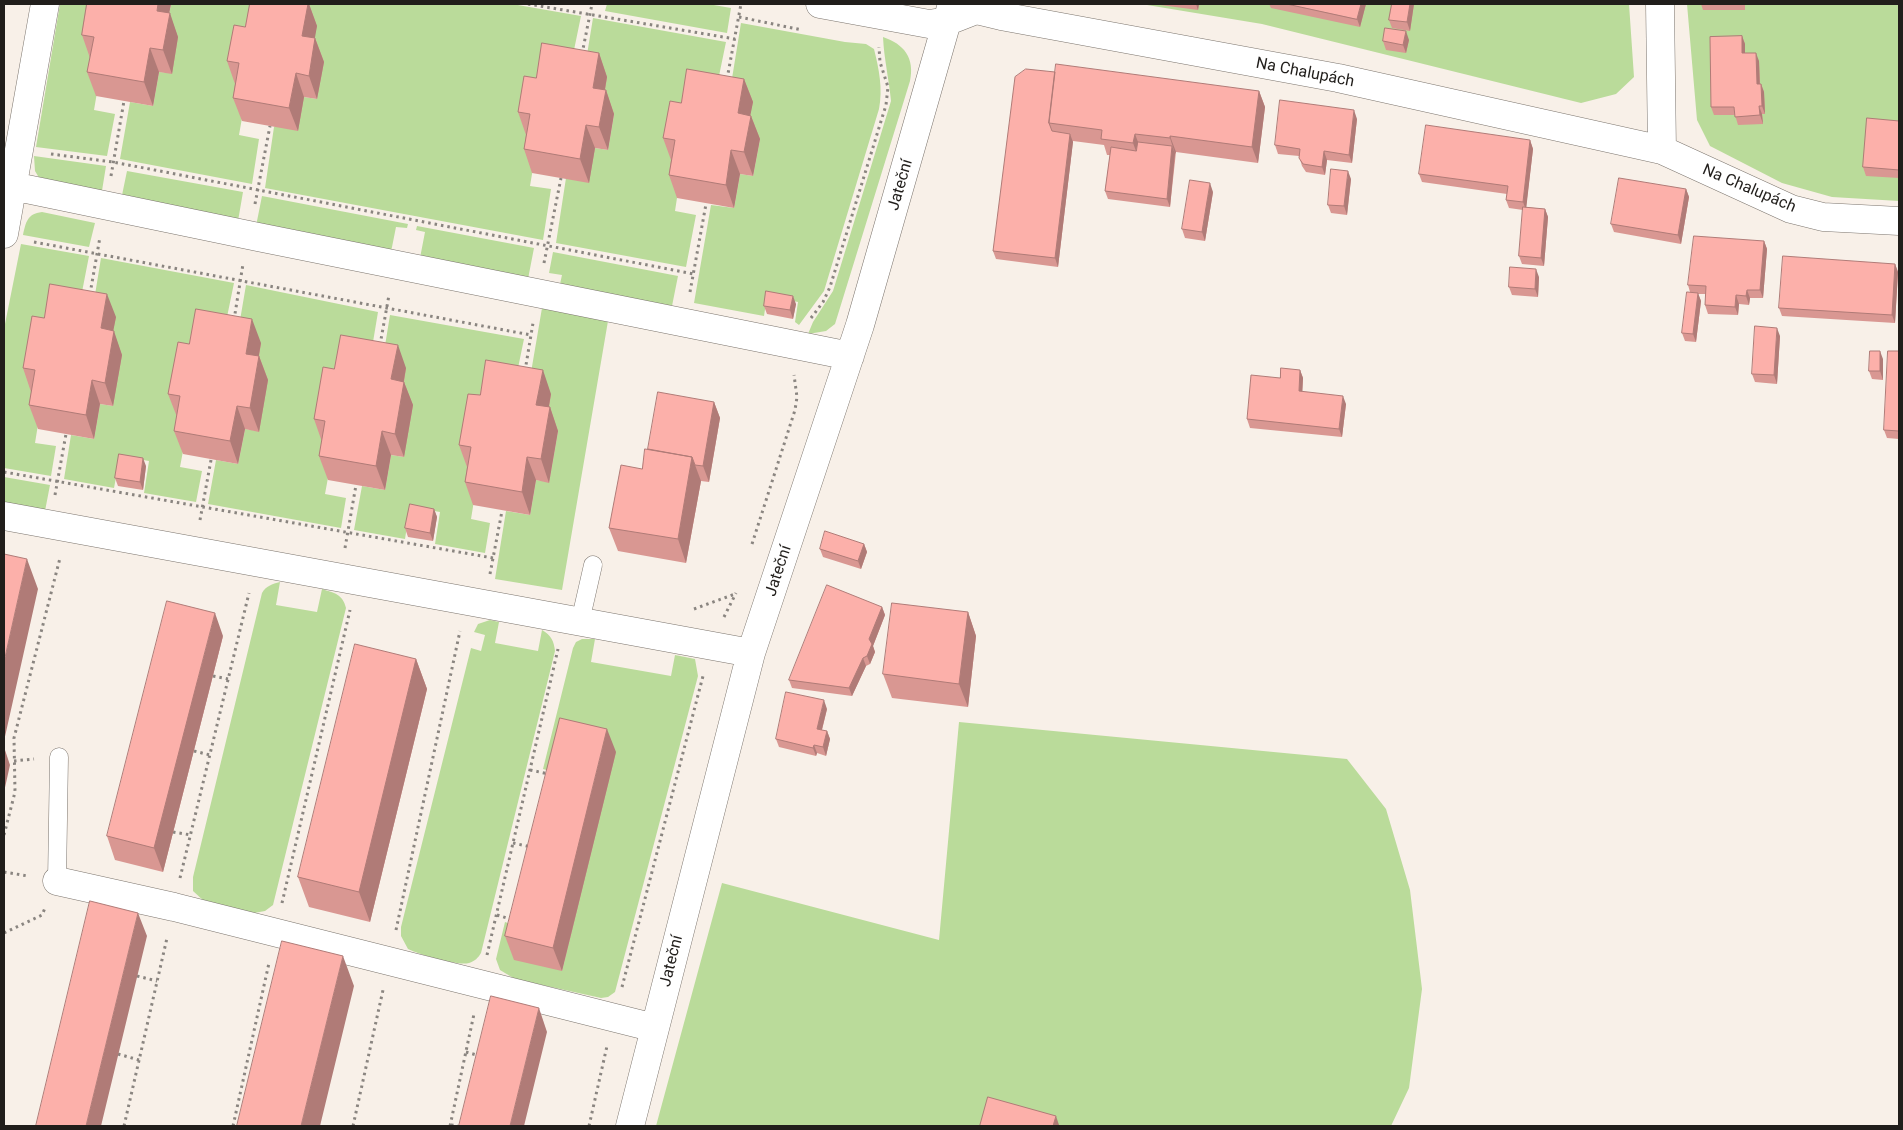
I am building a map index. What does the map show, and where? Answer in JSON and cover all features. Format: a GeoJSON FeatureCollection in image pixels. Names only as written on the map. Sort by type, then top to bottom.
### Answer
{"type":"FeatureCollection","features":[{"type":"Feature","properties":{"kind":"street"},"geometry":{"type":"LineString","coordinates":[[4,234],[45,4]]}},
{"type":"Feature","properties":{"kind":"street","name":"Na Chalupách"},"geometry":{"type":"LineString","coordinates":[[820,4],[929,24],[950,12],[976,10],[1338,78],[1662,150],[1791,209],[1823,217],[1899,221]]}},
{"type":"Feature","properties":{"kind":"street"},"geometry":{"type":"LineString","coordinates":[[1660,4],[1662,150]]}},
{"type":"Feature","properties":{"kind":"street","name":"Jateční"},"geometry":{"type":"LineString","coordinates":[[630,1126],[751,653],[850,356],[950,12]]}},
{"type":"Feature","properties":{"kind":"street"},"geometry":{"type":"LineString","coordinates":[[12,186],[850,356]]}},
{"type":"Feature","properties":{"kind":"street"},"geometry":{"type":"LineString","coordinates":[[4,516],[751,653]]}},
{"type":"Feature","properties":{"kind":"street"},"geometry":{"type":"LineString","coordinates":[[57,881],[174,907],[655,1028]]}},
{"type":"Feature","properties":{"kind":"lane"},"geometry":{"type":"LineString","coordinates":[[573,621],[593,565]]}},
{"type":"Feature","properties":{"kind":"lane"},"geometry":{"type":"LineString","coordinates":[[57,881],[60,757]]}},
{"type":"Feature","properties":{"kind":"path"},"geometry":{"type":"LineString","coordinates":[[528,4],[735,39]]}},
{"type":"Feature","properties":{"kind":"path"},"geometry":{"type":"LineString","coordinates":[[581,62],[592,4]]}},
{"type":"Feature","properties":{"kind":"path"},"geometry":{"type":"LineString","coordinates":[[726,87],[741,4]]}},
{"type":"Feature","properties":{"kind":"path"},"geometry":{"type":"LineString","coordinates":[[739,17],[807,31]]}},
{"type":"Feature","properties":{"kind":"path"},"geometry":{"type":"LineString","coordinates":[[809,320],[823,302],[830,287],[886,105],[888,87],[880,62],[878,43]]}},
{"type":"Feature","properties":{"kind":"path"},"geometry":{"type":"LineString","coordinates":[[88,302],[124,100]]}},
{"type":"Feature","properties":{"kind":"path"},"geometry":{"type":"LineString","coordinates":[[233,328],[240,281],[270,126]]}},
{"type":"Feature","properties":{"kind":"path"},"geometry":{"type":"LineString","coordinates":[[18,151],[113,162],[694,274]]}},
{"type":"Feature","properties":{"kind":"path"},"geometry":{"type":"LineString","coordinates":[[524,380],[538,293],[561,178]]}},
{"type":"Feature","properties":{"kind":"path"},"geometry":{"type":"LineString","coordinates":[[684,323],[706,204]]}},
{"type":"Feature","properties":{"kind":"path"},"geometry":{"type":"LineString","coordinates":[[32,242],[531,335]]}},
{"type":"Feature","properties":{"kind":"path"},"geometry":{"type":"LineString","coordinates":[[378,354],[395,264]]}},
{"type":"Feature","properties":{"kind":"path"},"geometry":{"type":"LineString","coordinates":[[750,548],[795,410],[797,398],[794,374]]}},
{"type":"Feature","properties":{"kind":"path"},"geometry":{"type":"LineString","coordinates":[[4,835],[15,792],[14,738],[59,527],[58,482],[66,434]]}},
{"type":"Feature","properties":{"kind":"path"},"geometry":{"type":"LineString","coordinates":[[194,551],[211,460]]}},
{"type":"Feature","properties":{"kind":"path"},"geometry":{"type":"LineString","coordinates":[[4,472],[493,558]]}},
{"type":"Feature","properties":{"kind":"path"},"geometry":{"type":"LineString","coordinates":[[233,1126],[348,579],[348,533],[356,485]]}},
{"type":"Feature","properties":{"kind":"path"},"geometry":{"type":"LineString","coordinates":[[489,577],[502,511]]}},
{"type":"Feature","properties":{"kind":"path"},"geometry":{"type":"LineString","coordinates":[[124,1126],[256,563]]}},
{"type":"Feature","properties":{"kind":"path"},"geometry":{"type":"LineString","coordinates":[[589,1126],[614,1017],[702,680],[709,646],[738,585]]}},
{"type":"Feature","properties":{"kind":"path"},"geometry":{"type":"LineString","coordinates":[[353,1126],[466,601]]}},
{"type":"Feature","properties":{"kind":"path"},"geometry":{"type":"LineString","coordinates":[[458,1126],[450,1126],[480,984],[530,770],[573,621]]}},
{"type":"Feature","properties":{"kind":"path"},"geometry":{"type":"LineString","coordinates":[[213,676],[228,679]]}},
{"type":"Feature","properties":{"kind":"path"},"geometry":{"type":"LineString","coordinates":[[194,751],[210,755]]}},
{"type":"Feature","properties":{"kind":"path"},"geometry":{"type":"LineString","coordinates":[[530,770],[550,774]]}},
{"type":"Feature","properties":{"kind":"path"},"geometry":{"type":"LineString","coordinates":[[173,832],[191,835]]}},
{"type":"Feature","properties":{"kind":"path"},"geometry":{"type":"LineString","coordinates":[[513,843],[532,847]]}},
{"type":"Feature","properties":{"kind":"path"},"geometry":{"type":"LineString","coordinates":[[4,933],[42,915],[57,881]]}},
{"type":"Feature","properties":{"kind":"path"},"geometry":{"type":"LineString","coordinates":[[496,915],[514,920]]}},
{"type":"Feature","properties":{"kind":"path"},"geometry":{"type":"LineString","coordinates":[[138,976],[157,981]]}},
{"type":"Feature","properties":{"kind":"path"},"geometry":{"type":"LineString","coordinates":[[466,1052],[482,1056]]}},
{"type":"Feature","properties":{"kind":"path"},"geometry":{"type":"LineString","coordinates":[[118,1054],[139,1060]]}},
{"type":"Feature","properties":{"kind":"path"},"geometry":{"type":"LineString","coordinates":[[242,1083],[250,1085]]}},
{"type":"Feature","properties":{"kind":"green space"},"geometry":{"type":"Polygon","coordinates":[[[60,4],[112,4],[94,110],[115,114],[107,156],[36,147],[60,4]]]}},
{"type":"Feature","properties":{"kind":"green space"},"geometry":{"type":"Polygon","coordinates":[[[171,4],[262,4],[239,135],[259,139],[252,184],[120,159],[130,102],[153,106],[159,72],[172,73],[165,35],[171,4]]]}},
{"type":"Feature","properties":{"kind":"green space"},"geometry":{"type":"Polygon","coordinates":[[[295,4],[512,4],[581,16],[574,50],[538,138],[530,186],[551,189],[543,240],[265,188],[274,127],[304,97],[317,99],[295,4]]]}},
{"type":"Feature","properties":{"kind":"green space"},"geometry":{"type":"Polygon","coordinates":[[[607,4],[708,4],[731,8],[727,33],[605,11],[607,4]]]}},
{"type":"Feature","properties":{"kind":"green space"},"geometry":{"type":"Polygon","coordinates":[[[1141,4],[1629,4],[1634,77],[1616,94],[1581,103],[1262,24],[1141,4]]]}},
{"type":"Feature","properties":{"kind":"green space"},"geometry":{"type":"Polygon","coordinates":[[[1687,4],[1899,4],[1899,201],[1832,197],[1782,183],[1710,146],[1697,120],[1687,4]]]}},
{"type":"Feature","properties":{"kind":"green space"},"geometry":{"type":"Polygon","coordinates":[[[593,18],[726,42],[719,76],[677,198],[675,211],[696,215],[686,267],[556,243],[566,178],[595,148],[608,150],[614,114],[601,112],[584,73],[593,18]]]}},
{"type":"Feature","properties":{"kind":"green space"},"geometry":{"type":"Polygon","coordinates":[[[741,23],[845,42],[866,44],[874,49],[880,79],[879,109],[824,291],[799,325],[795,322],[798,302],[767,296],[764,316],[694,303],[711,205],[734,208],[740,174],[753,176],[760,139],[729,97],[741,23]]]}},
{"type":"Feature","properties":{"kind":"green space"},"geometry":{"type":"Polygon","coordinates":[[[883,37],[897,44],[906,53],[911,65],[910,81],[835,324],[826,331],[808,334],[813,322],[833,291],[891,101],[883,37]]]}},
{"type":"Feature","properties":{"kind":"green space"},"geometry":{"type":"Polygon","coordinates":[[[34,156],[106,166],[101,197],[41,181],[35,171],[34,156]]]}},
{"type":"Feature","properties":{"kind":"green space"},"geometry":{"type":"Polygon","coordinates":[[[127,171],[243,192],[238,221],[121,200],[127,171]]]}},
{"type":"Feature","properties":{"kind":"green space"},"geometry":{"type":"Polygon","coordinates":[[[262,196],[408,224],[407,228],[396,227],[391,252],[256,226],[262,196]]]}},
{"type":"Feature","properties":{"kind":"green space"},"geometry":{"type":"Polygon","coordinates":[[[42,212],[95,223],[89,247],[23,235],[28,219],[42,212]]]}},
{"type":"Feature","properties":{"kind":"green space"},"geometry":{"type":"Polygon","coordinates":[[[417,226],[534,248],[528,279],[420,258],[425,232],[416,230],[417,226]]]}},
{"type":"Feature","properties":{"kind":"green space"},"geometry":{"type":"Polygon","coordinates":[[[21,244],[89,256],[82,292],[43,394],[35,443],[56,446],[51,476],[4,468],[4,329],[21,244]]]}},
{"type":"Feature","properties":{"kind":"green space"},"geometry":{"type":"Polygon","coordinates":[[[553,252],[678,276],[672,306],[560,284],[562,275],[549,273],[553,252]]]}},
{"type":"Feature","properties":{"kind":"green space"},"geometry":{"type":"Polygon","coordinates":[[[101,258],[234,283],[227,317],[189,419],[180,467],[202,471],[196,502],[144,493],[149,461],[120,456],[114,488],[64,479],[71,435],[94,439],[100,404],[113,406],[92,313],[101,258]]]}},
{"type":"Feature","properties":{"kind":"green space"},"geometry":{"type":"Polygon","coordinates":[[[246,285],[378,312],[373,342],[334,445],[325,494],[346,498],[341,528],[208,504],[216,460],[238,464],[245,429],[259,431],[255,377],[237,338],[246,285]]]}},
{"type":"Feature","properties":{"kind":"green space"},"geometry":{"type":"Polygon","coordinates":[[[542,308],[608,321],[562,590],[495,579],[506,511],[530,515],[536,480],[549,482],[558,431],[545,428],[528,390],[542,308]]]}},
{"type":"Feature","properties":{"kind":"green space"},"geometry":{"type":"Polygon","coordinates":[[[390,315],[524,339],[518,368],[479,470],[471,519],[490,523],[485,553],[435,544],[440,512],[410,507],[405,539],[354,530],[362,486],[385,490],[391,455],[404,457],[382,364],[390,315]]]}},
{"type":"Feature","properties":{"kind":"green space"},"geometry":{"type":"Polygon","coordinates":[[[4,477],[50,485],[45,511],[4,502],[4,477]]]}},
{"type":"Feature","properties":{"kind":"green space"},"geometry":{"type":"Polygon","coordinates":[[[280,582],[276,605],[317,612],[322,589],[340,597],[345,603],[346,608],[273,905],[265,911],[254,913],[205,902],[193,891],[193,877],[262,593],[265,589],[280,582]]]}},
{"type":"Feature","properties":{"kind":"green space"},"geometry":{"type":"Polygon","coordinates":[[[490,620],[499,622],[495,643],[538,651],[542,630],[552,639],[555,651],[481,953],[476,959],[463,964],[430,957],[408,949],[401,936],[401,927],[471,648],[481,651],[485,635],[474,632],[478,624],[490,620]]]}},
{"type":"Feature","properties":{"kind":"green space"},"geometry":{"type":"Polygon","coordinates":[[[582,639],[595,639],[591,662],[671,676],[675,655],[695,659],[698,676],[615,992],[608,997],[601,998],[515,979],[500,970],[496,959],[505,922],[522,928],[562,971],[614,752],[596,748],[560,774],[543,769],[573,648],[576,642],[582,639]]]}},
{"type":"Feature","properties":{"kind":"green space"},"geometry":{"type":"Polygon","coordinates":[[[959,722],[1347,759],[1386,809],[1410,890],[1422,989],[1409,1088],[1391,1126],[656,1126],[722,883],[939,940],[959,722]]]}},
{"type":"Feature","properties":{"kind":"building"},"geometry":{"type":"Polygon","coordinates":[[[87,4],[158,4],[157,11],[170,13],[163,50],[150,48],[144,82],[87,72],[94,37],[82,35],[87,4]]]}},
{"type":"Feature","properties":{"kind":"building"},"geometry":{"type":"Polygon","coordinates":[[[250,4],[308,4],[302,36],[315,38],[309,76],[296,73],[289,108],[233,98],[239,63],[227,61],[234,25],[245,27],[250,4]]]}},
{"type":"Feature","properties":{"kind":"building"},"geometry":{"type":"Polygon","coordinates":[[[1287,4],[1361,4],[1357,19],[1287,4]]]}},
{"type":"Feature","properties":{"kind":"building"},"geometry":{"type":"Polygon","coordinates":[[[1392,4],[1410,4],[1407,22],[1389,20],[1392,4]]]}},
{"type":"Feature","properties":{"kind":"building"},"geometry":{"type":"Polygon","coordinates":[[[1385,28],[1406,31],[1403,45],[1383,41],[1385,28]]]}},
{"type":"Feature","properties":{"kind":"building"},"geometry":{"type":"Polygon","coordinates":[[[1742,36],[1742,53],[1756,53],[1757,84],[1761,84],[1762,106],[1759,106],[1760,115],[1735,117],[1734,107],[1711,107],[1710,37],[1742,36]]]}},
{"type":"Feature","properties":{"kind":"building"},"geometry":{"type":"Polygon","coordinates":[[[542,43],[599,53],[593,88],[606,90],[599,127],[586,125],[580,159],[524,149],[530,114],[518,112],[524,76],[536,78],[542,43]]]}},
{"type":"Feature","properties":{"kind":"building"},"geometry":{"type":"Polygon","coordinates":[[[1056,64],[1259,91],[1252,147],[1170,136],[1170,138],[1135,134],[1133,143],[1101,139],[1102,130],[1049,123],[1056,64]]]}},
{"type":"Feature","properties":{"kind":"building"},"geometry":{"type":"Polygon","coordinates":[[[687,69],[744,79],[738,113],[751,116],[744,152],[731,150],[726,185],[669,175],[675,140],[663,138],[670,101],[681,103],[687,69]]]}},
{"type":"Feature","properties":{"kind":"building"},"geometry":{"type":"Polygon","coordinates":[[[1026,69],[1055,72],[1049,123],[1052,131],[1070,134],[1055,258],[993,251],[1015,77],[1026,69]]]}},
{"type":"Feature","properties":{"kind":"building"},"geometry":{"type":"Polygon","coordinates":[[[1280,100],[1354,110],[1349,155],[1324,151],[1322,167],[1303,164],[1299,158],[1300,149],[1275,145],[1280,100]]]}},
{"type":"Feature","properties":{"kind":"building"},"geometry":{"type":"Polygon","coordinates":[[[1867,118],[1899,121],[1899,170],[1863,167],[1867,118]]]}},
{"type":"Feature","properties":{"kind":"building"},"geometry":{"type":"Polygon","coordinates":[[[1426,125],[1530,140],[1523,202],[1506,200],[1508,186],[1419,174],[1426,125]]]}},
{"type":"Feature","properties":{"kind":"building"},"geometry":{"type":"Polygon","coordinates":[[[1138,142],[1172,146],[1167,199],[1105,191],[1111,147],[1136,151],[1138,142]]]}},
{"type":"Feature","properties":{"kind":"building"},"geometry":{"type":"Polygon","coordinates":[[[1331,169],[1348,171],[1344,206],[1328,205],[1331,169]]]}},
{"type":"Feature","properties":{"kind":"building"},"geometry":{"type":"Polygon","coordinates":[[[1619,178],[1686,189],[1678,235],[1611,224],[1619,178]]]}},
{"type":"Feature","properties":{"kind":"building"},"geometry":{"type":"Polygon","coordinates":[[[1190,180],[1210,183],[1202,232],[1182,229],[1190,180]]]}},
{"type":"Feature","properties":{"kind":"building"},"geometry":{"type":"Polygon","coordinates":[[[1523,207],[1545,209],[1541,258],[1519,256],[1523,207]]]}},
{"type":"Feature","properties":{"kind":"building"},"geometry":{"type":"Polygon","coordinates":[[[1694,236],[1764,241],[1760,290],[1747,290],[1746,296],[1736,295],[1735,307],[1705,305],[1706,286],[1688,285],[1694,236]]]}},
{"type":"Feature","properties":{"kind":"building"},"geometry":{"type":"Polygon","coordinates":[[[1783,256],[1895,264],[1892,315],[1779,308],[1783,256]]]}},
{"type":"Feature","properties":{"kind":"building"},"geometry":{"type":"Polygon","coordinates":[[[1510,267],[1536,269],[1535,289],[1509,287],[1510,267]]]}},
{"type":"Feature","properties":{"kind":"building"},"geometry":{"type":"Polygon","coordinates":[[[50,284],[107,294],[101,328],[114,331],[105,383],[92,380],[86,415],[29,405],[35,370],[23,368],[32,316],[44,318],[50,284]]]}},
{"type":"Feature","properties":{"kind":"building"},"geometry":{"type":"Polygon","coordinates":[[[766,291],[793,296],[790,310],[764,306],[766,291]]]}},
{"type":"Feature","properties":{"kind":"building"},"geometry":{"type":"Polygon","coordinates":[[[1687,292],[1698,293],[1693,334],[1682,333],[1687,292]]]}},
{"type":"Feature","properties":{"kind":"building"},"geometry":{"type":"Polygon","coordinates":[[[196,309],[252,319],[246,354],[259,356],[250,408],[237,406],[230,441],[174,431],[180,396],[168,394],[178,342],[189,344],[196,309]]]}},
{"type":"Feature","properties":{"kind":"building"},"geometry":{"type":"Polygon","coordinates":[[[1755,326],[1777,328],[1774,375],[1752,374],[1755,326]]]}},
{"type":"Feature","properties":{"kind":"building"},"geometry":{"type":"Polygon","coordinates":[[[341,335],[398,345],[391,379],[404,382],[395,434],[382,431],[376,466],[319,456],[325,421],[314,419],[323,367],[334,369],[341,335]]]}},
{"type":"Feature","properties":{"kind":"building"},"geometry":{"type":"Polygon","coordinates":[[[1870,351],[1880,351],[1880,371],[1869,371],[1870,351]]]}},
{"type":"Feature","properties":{"kind":"building"},"geometry":{"type":"Polygon","coordinates":[[[1888,351],[1899,351],[1899,431],[1884,430],[1888,351]]]}},
{"type":"Feature","properties":{"kind":"building"},"geometry":{"type":"Polygon","coordinates":[[[486,360],[543,370],[536,405],[550,407],[541,459],[527,457],[522,492],[465,482],[471,447],[459,445],[468,394],[480,395],[486,360]]]}},
{"type":"Feature","properties":{"kind":"building"},"geometry":{"type":"Polygon","coordinates":[[[1281,368],[1300,370],[1299,391],[1343,396],[1339,429],[1247,419],[1251,375],[1280,378],[1281,368]]]}},
{"type":"Feature","properties":{"kind":"building"},"geometry":{"type":"Polygon","coordinates":[[[658,392],[714,402],[703,466],[695,465],[692,457],[648,449],[658,392]]]}},
{"type":"Feature","properties":{"kind":"building"},"geometry":{"type":"Polygon","coordinates":[[[645,449],[692,457],[678,539],[609,528],[621,465],[642,469],[645,449]]]}},
{"type":"Feature","properties":{"kind":"building"},"geometry":{"type":"Polygon","coordinates":[[[119,454],[143,458],[140,482],[115,478],[119,454]]]}},
{"type":"Feature","properties":{"kind":"building"},"geometry":{"type":"Polygon","coordinates":[[[410,504],[434,509],[430,533],[405,528],[410,504]]]}},
{"type":"Feature","properties":{"kind":"building"},"geometry":{"type":"Polygon","coordinates":[[[825,531],[864,544],[858,561],[820,549],[825,531]]]}},
{"type":"Feature","properties":{"kind":"building"},"geometry":{"type":"Polygon","coordinates":[[[4,554],[27,559],[4,662],[4,554]]]}},
{"type":"Feature","properties":{"kind":"building"},"geometry":{"type":"Polygon","coordinates":[[[827,585],[882,607],[869,639],[872,644],[849,688],[789,680],[827,585]]]}},
{"type":"Feature","properties":{"kind":"building"},"geometry":{"type":"Polygon","coordinates":[[[167,601],[215,613],[154,848],[107,836],[167,601]]]}},
{"type":"Feature","properties":{"kind":"building"},"geometry":{"type":"Polygon","coordinates":[[[892,603],[968,612],[959,684],[883,674],[892,603]]]}},
{"type":"Feature","properties":{"kind":"building"},"geometry":{"type":"Polygon","coordinates":[[[355,644],[416,659],[359,892],[298,877],[355,644]]]}},
{"type":"Feature","properties":{"kind":"building"},"geometry":{"type":"Polygon","coordinates":[[[786,692],[824,700],[817,729],[827,731],[823,747],[814,745],[813,748],[776,739],[786,692]]]}},
{"type":"Feature","properties":{"kind":"building"},"geometry":{"type":"Polygon","coordinates":[[[560,718],[607,729],[553,948],[505,936],[560,718]]]}},
{"type":"Feature","properties":{"kind":"building"},"geometry":{"type":"Polygon","coordinates":[[[90,901],[138,913],[86,1126],[36,1126],[90,901]]]}},
{"type":"Feature","properties":{"kind":"building"},"geometry":{"type":"Polygon","coordinates":[[[282,941],[343,956],[301,1126],[237,1126],[282,941]]]}},
{"type":"Feature","properties":{"kind":"building"},"geometry":{"type":"Polygon","coordinates":[[[491,996],[539,1008],[510,1126],[459,1126],[491,996]]]}},
{"type":"Feature","properties":{"kind":"building"},"geometry":{"type":"Polygon","coordinates":[[[988,1097],[1056,1116],[1053,1126],[980,1126],[988,1097]]]}}]}
